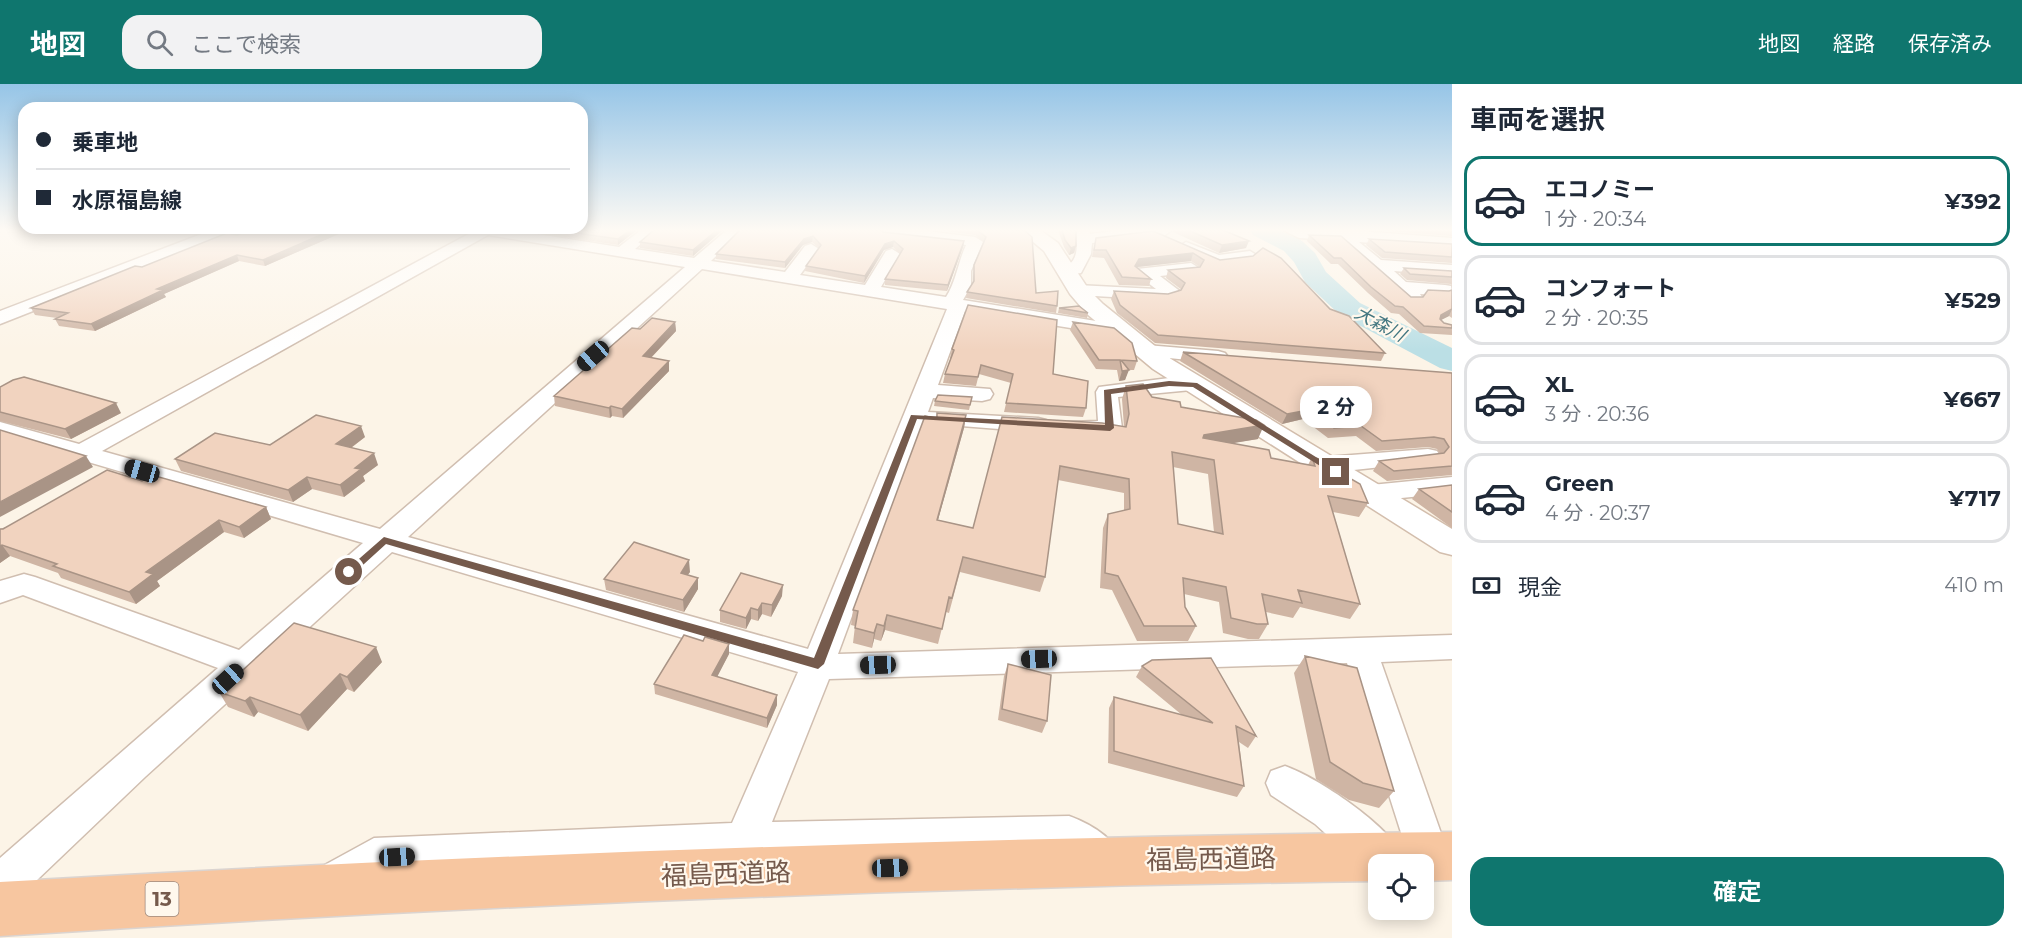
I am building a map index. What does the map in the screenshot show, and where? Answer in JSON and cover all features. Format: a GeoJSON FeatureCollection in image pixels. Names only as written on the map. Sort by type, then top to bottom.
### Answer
{"type":"FeatureCollection","features":[{"type":"Feature","properties":{"kind":"highway","name":"福島西道路"},"geometry":{"type":"LineString","coordinates":[[0,909],[324,889],[1102,860],[1368,857]]}},
{"type":"Feature","properties":{"kind":"main road"},"geometry":{"type":"LineString","coordinates":[[1066,270],[1072,280],[1118,330],[1146,351],[1194,384],[1452,544]]}},
{"type":"Feature","properties":{"kind":"street"},"geometry":{"type":"LineString","coordinates":[[0,318],[124,270]]}},
{"type":"Feature","properties":{"kind":"street"},"geometry":{"type":"LineString","coordinates":[[80,453],[413,270]]}},
{"type":"Feature","properties":{"kind":"street"},"geometry":{"type":"LineString","coordinates":[[0,886],[384,540],[691,270]]}},
{"type":"Feature","properties":{"kind":"street"},"geometry":{"type":"LineString","coordinates":[[736,270],[1118,330]]}},
{"type":"Feature","properties":{"kind":"street"},"geometry":{"type":"LineString","coordinates":[[789,278],[795,270]]}},
{"type":"Feature","properties":{"kind":"street"},"geometry":{"type":"LineString","coordinates":[[870,291],[883,270]]}},
{"type":"Feature","properties":{"kind":"street"},"geometry":{"type":"LineString","coordinates":[[744,842],[818,664],[919,404],[962,286],[963,270]]}},
{"type":"Feature","properties":{"kind":"street"},"geometry":{"type":"LineString","coordinates":[[1075,270],[1072,280],[1165,295],[1172,292],[1143,273],[1173,270]]}},
{"type":"Feature","properties":{"kind":"street"},"geometry":{"type":"LineString","coordinates":[[1382,270],[1407,292],[1445,290]]}},
{"type":"Feature","properties":{"kind":"street"},"geometry":{"type":"LineString","coordinates":[[1146,351],[1239,358]]}},
{"type":"Feature","properties":{"kind":"street"},"geometry":{"type":"LineString","coordinates":[[919,404],[1110,428],[1107,392],[1169,384],[1194,384]]}},
{"type":"Feature","properties":{"kind":"street"},"geometry":{"type":"LineString","coordinates":[[919,404],[982,394]]}},
{"type":"Feature","properties":{"kind":"street"},"geometry":{"type":"LineString","coordinates":[[0,429],[832,667],[1452,647]]}},
{"type":"Feature","properties":{"kind":"street"},"geometry":{"type":"LineString","coordinates":[[1326,465],[1428,456]]}},
{"type":"Feature","properties":{"kind":"street"},"geometry":{"type":"LineString","coordinates":[[90,481],[120,464]]}},
{"type":"Feature","properties":{"kind":"street"},"geometry":{"type":"LineString","coordinates":[[1371,494],[1452,485]]}},
{"type":"Feature","properties":{"kind":"street"},"geometry":{"type":"LineString","coordinates":[[0,592],[24,584],[244,665]]}},
{"type":"Feature","properties":{"kind":"street"},"geometry":{"type":"LineString","coordinates":[[1360,650],[1420,854]]}},
{"type":"Feature","properties":{"kind":"street"},"geometry":{"type":"LineString","coordinates":[[1285,783],[1329,811],[1417,854]]}},
{"type":"Feature","properties":{"kind":"street"},"geometry":{"type":"LineString","coordinates":[[324,889],[374,858],[744,842],[1068,835],[1102,860]]}},
{"type":"Feature","properties":{"kind":"building"},"geometry":{"type":"Polygon","coordinates":[[[125,270],[202,270],[157,289],[163,290],[91,324],[55,319],[68,313],[31,308],[125,270]]]}},
{"type":"Feature","properties":{"kind":"building"},"geometry":{"type":"Polygon","coordinates":[[[829,270],[869,270],[865,276],[829,270]]]}},
{"type":"Feature","properties":{"kind":"building"},"geometry":{"type":"Polygon","coordinates":[[[890,270],[954,270],[948,285],[885,279],[890,270]]]}},
{"type":"Feature","properties":{"kind":"building"},"geometry":{"type":"Polygon","coordinates":[[[974,270],[1034,270],[1036,293],[1058,291],[1057,306],[967,292],[974,281],[974,270]]]}},
{"type":"Feature","properties":{"kind":"building"},"geometry":{"type":"Polygon","coordinates":[[[1118,270],[1140,270],[1151,279],[1122,277],[1118,270]]]}},
{"type":"Feature","properties":{"kind":"building"},"geometry":{"type":"Polygon","coordinates":[[[1168,270],[1292,270],[1330,309],[1349,316],[1385,353],[1158,335],[1120,305],[1114,291],[1168,294],[1181,290],[1185,283],[1168,270]]]}},
{"type":"Feature","properties":{"kind":"building"},"geometry":{"type":"Polygon","coordinates":[[[1353,270],[1380,270],[1411,297],[1423,297],[1428,290],[1452,290],[1452,309],[1441,315],[1440,319],[1452,325],[1452,328],[1424,326],[1403,307],[1395,306],[1353,270]]]}},
{"type":"Feature","properties":{"kind":"building"},"geometry":{"type":"Polygon","coordinates":[[[1406,270],[1452,271],[1452,277],[1410,274],[1406,270]]]}},
{"type":"Feature","properties":{"kind":"building"},"geometry":{"type":"Polygon","coordinates":[[[968,305],[1057,320],[1053,374],[1088,381],[1086,408],[1006,403],[1013,374],[981,365],[978,377],[945,374],[968,305]]]}},
{"type":"Feature","properties":{"kind":"building"},"geometry":{"type":"Polygon","coordinates":[[[1079,306],[1088,313],[1059,308],[1079,306]]]}},
{"type":"Feature","properties":{"kind":"building"},"geometry":{"type":"Polygon","coordinates":[[[652,318],[675,322],[643,356],[669,361],[622,409],[554,396],[632,328],[640,329],[652,318]]]}},
{"type":"Feature","properties":{"kind":"building"},"geometry":{"type":"Polygon","coordinates":[[[1073,322],[1114,328],[1132,343],[1137,361],[1121,360],[1129,370],[1122,371],[1120,360],[1099,360],[1073,322]]]}},
{"type":"Feature","properties":{"kind":"building"},"geometry":{"type":"Polygon","coordinates":[[[1183,352],[1452,373],[1452,466],[1394,471],[1379,461],[1444,453],[1449,447],[1444,439],[1434,437],[1382,441],[1361,426],[1334,428],[1308,410],[1287,414],[1183,352]]]}},
{"type":"Feature","properties":{"kind":"building"},"geometry":{"type":"Polygon","coordinates":[[[24,377],[116,403],[65,429],[0,412],[0,387],[24,377]]]}},
{"type":"Feature","properties":{"kind":"building"},"geometry":{"type":"Polygon","coordinates":[[[1143,384],[1152,397],[1180,402],[1181,407],[1256,420],[1264,425],[1204,435],[1203,438],[1269,450],[1271,458],[1315,466],[1312,457],[1319,459],[1335,469],[1337,474],[1360,484],[1368,503],[1328,496],[1360,604],[1298,590],[1302,603],[1262,594],[1268,624],[1257,624],[1231,618],[1226,587],[1183,578],[1185,607],[1196,626],[1144,626],[1118,576],[1105,573],[1108,514],[1130,509],[1129,479],[1060,466],[1045,577],[963,557],[952,598],[949,597],[942,629],[887,615],[884,626],[877,624],[874,633],[855,628],[858,611],[853,610],[925,416],[937,419],[937,413],[966,415],[937,520],[973,528],[1002,417],[1102,423],[1126,427],[1129,414],[1126,386],[1143,384]],[[1172,452],[1178,524],[1223,534],[1214,460],[1172,452]]]}},
{"type":"Feature","properties":{"kind":"building"},"geometry":{"type":"Polygon","coordinates":[[[938,395],[972,397],[970,405],[935,401],[938,395]]]}},
{"type":"Feature","properties":{"kind":"building"},"geometry":{"type":"Polygon","coordinates":[[[316,415],[361,426],[336,444],[374,453],[355,468],[361,469],[340,485],[307,477],[288,490],[175,459],[215,433],[270,445],[316,415]]]}},
{"type":"Feature","properties":{"kind":"building"},"geometry":{"type":"Polygon","coordinates":[[[0,430],[86,456],[0,502],[0,430]]]}},
{"type":"Feature","properties":{"kind":"building"},"geometry":{"type":"Polygon","coordinates":[[[107,470],[142,481],[152,475],[266,507],[239,527],[219,520],[146,572],[153,574],[129,592],[53,566],[57,564],[0,546],[0,529],[107,470]]]}},
{"type":"Feature","properties":{"kind":"building"},"geometry":{"type":"Polygon","coordinates":[[[1452,485],[1452,512],[1419,489],[1452,485]]]}},
{"type":"Feature","properties":{"kind":"building"},"geometry":{"type":"Polygon","coordinates":[[[634,542],[689,560],[681,573],[698,578],[683,600],[604,579],[634,542]]]}},
{"type":"Feature","properties":{"kind":"building"},"geometry":{"type":"Polygon","coordinates":[[[741,573],[783,585],[772,605],[762,603],[758,610],[751,608],[746,618],[720,610],[741,573]]]}},
{"type":"Feature","properties":{"kind":"building"},"geometry":{"type":"Polygon","coordinates":[[[294,623],[376,647],[347,677],[340,674],[300,715],[250,697],[245,701],[219,692],[294,623]]]}},
{"type":"Feature","properties":{"kind":"building"},"geometry":{"type":"Polygon","coordinates":[[[684,635],[703,641],[705,637],[729,644],[712,675],[777,695],[767,718],[654,684],[684,635]]]}},
{"type":"Feature","properties":{"kind":"building"},"geometry":{"type":"Polygon","coordinates":[[[1305,656],[1357,668],[1394,791],[1363,783],[1330,762],[1305,656]]]}},
{"type":"Feature","properties":{"kind":"building"},"geometry":{"type":"Polygon","coordinates":[[[1211,658],[1256,736],[1236,726],[1244,786],[1114,751],[1114,697],[1213,723],[1142,666],[1152,660],[1211,658]]]}},
{"type":"Feature","properties":{"kind":"building"},"geometry":{"type":"Polygon","coordinates":[[[1008,664],[1051,675],[1047,721],[1002,709],[1008,664]]]}},
{"type":"Feature","properties":{"kind":"waterway","name":"大森川"},"geometry":{"type":"LineString","coordinates":[[1312,270],[1315,276],[1350,309],[1452,361]]}},
{"type":"Feature","properties":{"kind":"route"},"geometry":{"type":"LineString","coordinates":[[349,572],[384,540],[818,664],[914,416],[940,420],[1110,428],[1107,392],[1169,384],[1194,384],[1336,472]]}}]}
